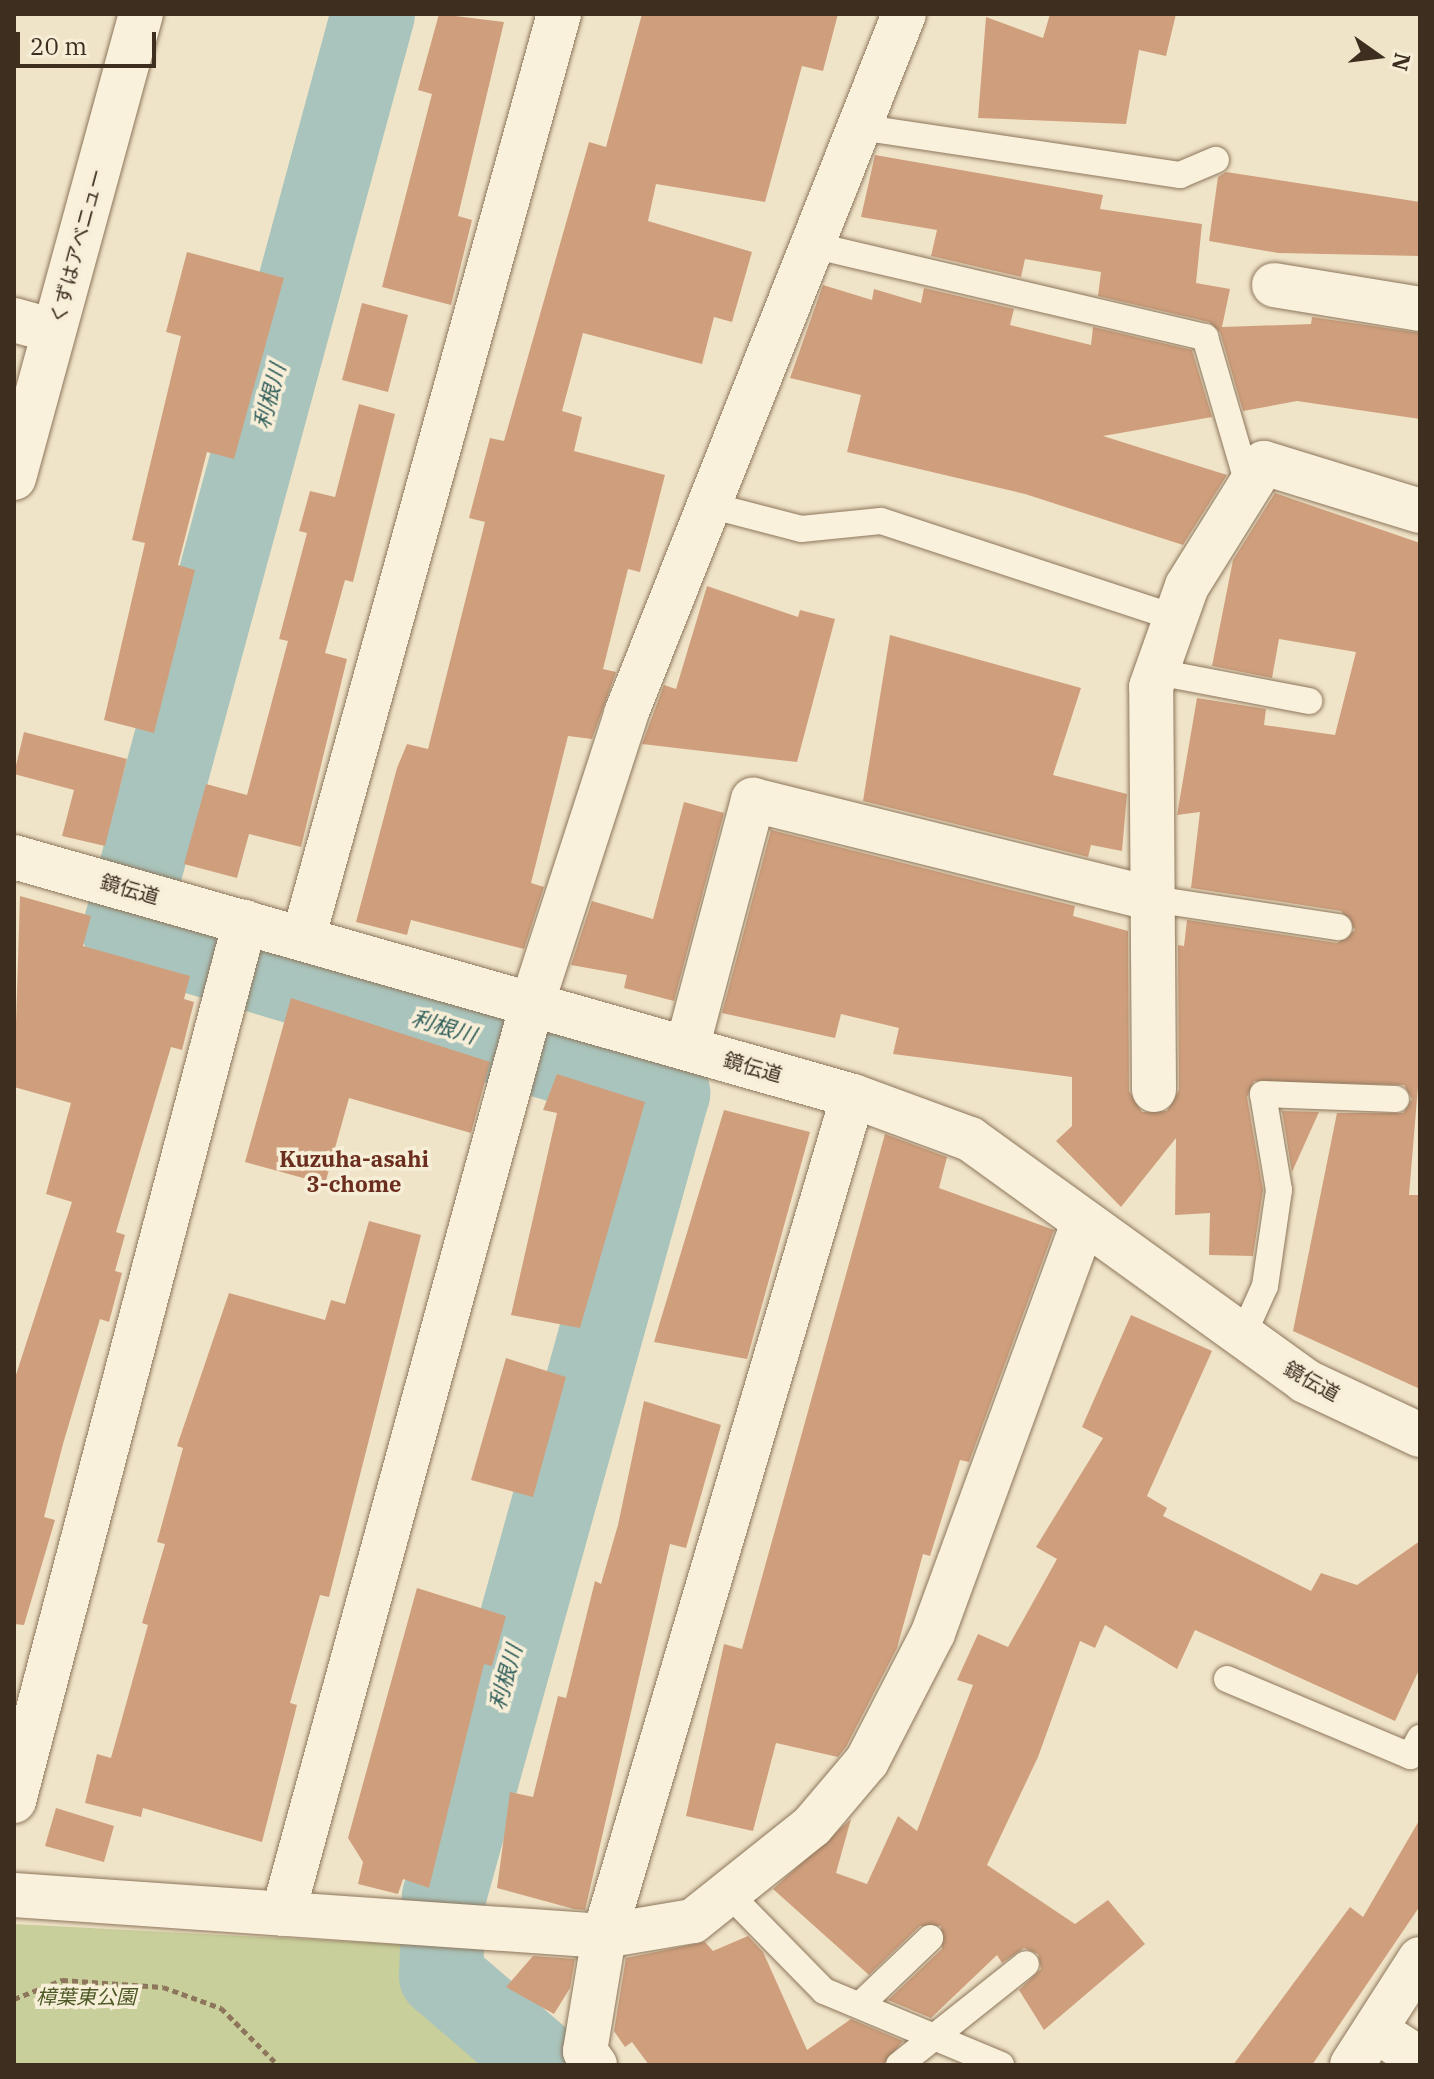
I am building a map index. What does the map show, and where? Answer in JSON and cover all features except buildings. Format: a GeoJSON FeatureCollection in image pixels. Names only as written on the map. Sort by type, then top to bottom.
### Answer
{"type":"FeatureCollection","features":[{"type":"Feature","properties":{"kind":"street","name":"くずはアベニュー"},"geometry":{"type":"LineString","coordinates":[[14,478],[34,325],[141,14]]}},
{"type":"Feature","properties":{"kind":"street"},"geometry":{"type":"LineString","coordinates":[[303,939],[559,14]]}},
{"type":"Feature","properties":{"kind":"street"},"geometry":{"type":"LineString","coordinates":[[283,1914],[532,1004],[626,714],[904,14]]}},
{"type":"Feature","properties":{"kind":"street"},"geometry":{"type":"LineString","coordinates":[[1274,285],[1328,275],[1420,309]]}},
{"type":"Feature","properties":{"kind":"street"},"geometry":{"type":"LineString","coordinates":[[1154,1090],[1157,672],[1187,586],[1264,463],[1420,511]]}},
{"type":"Feature","properties":{"kind":"street"},"geometry":{"type":"LineString","coordinates":[[687,1048],[753,800],[1153,899]]}},
{"type":"Feature","properties":{"kind":"street","name":"鏡伝道"},"geometry":{"type":"LineString","coordinates":[[14,857],[853,1096],[970,1139],[1082,1226],[1305,1381],[1420,1435]]}},
{"type":"Feature","properties":{"kind":"street"},"geometry":{"type":"LineString","coordinates":[[14,1801],[245,922]]}},
{"type":"Feature","properties":{"kind":"street"},"geometry":{"type":"LineString","coordinates":[[595,2065],[585,2051],[604,1936],[853,1096]]}},
{"type":"Feature","properties":{"kind":"street"},"geometry":{"type":"LineString","coordinates":[[14,1895],[604,1936],[693,1921],[812,1826],[867,1761],[933,1633],[1082,1226]]}},
{"type":"Feature","properties":{"kind":"street"},"geometry":{"type":"LineString","coordinates":[[1420,1959],[1364,2047],[1420,2059]]}},
{"type":"Feature","properties":{"kind":"lane"},"geometry":{"type":"LineString","coordinates":[[859,127],[1180,175],[1216,160]]}},
{"type":"Feature","properties":{"kind":"lane"},"geometry":{"type":"LineString","coordinates":[[812,245],[1205,337],[1249,487]]}},
{"type":"Feature","properties":{"kind":"lane"},"geometry":{"type":"LineString","coordinates":[[709,505],[801,529],[881,521],[1176,618]]}},
{"type":"Feature","properties":{"kind":"lane"},"geometry":{"type":"LineString","coordinates":[[1157,672],[1309,701]]}},
{"type":"Feature","properties":{"kind":"lane"},"geometry":{"type":"LineString","coordinates":[[1153,899],[1339,927]]}},
{"type":"Feature","properties":{"kind":"lane"},"geometry":{"type":"LineString","coordinates":[[1242,1337],[1265,1286],[1279,1190],[1263,1094],[1396,1099]]}},
{"type":"Feature","properties":{"kind":"lane"},"geometry":{"type":"LineString","coordinates":[[1227,1679],[1410,1756],[1420,1738]]}},
{"type":"Feature","properties":{"kind":"lane"},"geometry":{"type":"LineString","coordinates":[[728,1893],[824,1991],[1001,2065]]}},
{"type":"Feature","properties":{"kind":"lane"},"geometry":{"type":"LineString","coordinates":[[860,2005],[930,1938]]}},
{"type":"Feature","properties":{"kind":"lane"},"geometry":{"type":"LineString","coordinates":[[899,2065],[940,2037],[1026,1964]]}},
{"type":"Feature","properties":{"kind":"path"},"geometry":{"type":"LineString","coordinates":[[14,1999],[62,1980],[163,1987],[221,2008],[278,2065]]}},
{"type":"Feature","properties":{"kind":"green space","name":"樟葉東公園"},"geometry":{"type":"Polygon","coordinates":[[[14,1924],[414,1945],[423,1996],[515,2065],[14,2065],[14,1924]]]}},
{"type":"Feature","properties":{"kind":"waterway","name":"利根川"},"geometry":{"type":"LineString","coordinates":[[373,14],[124,931],[668,1093],[444,1897],[441,1976],[545,2065]]}},
{"type":"Feature","properties":{"kind":"district","name":"Kuzuha-asahi 3-chome"},"geometry":{"type":"Point","coordinates":[354,1170]}}]}
